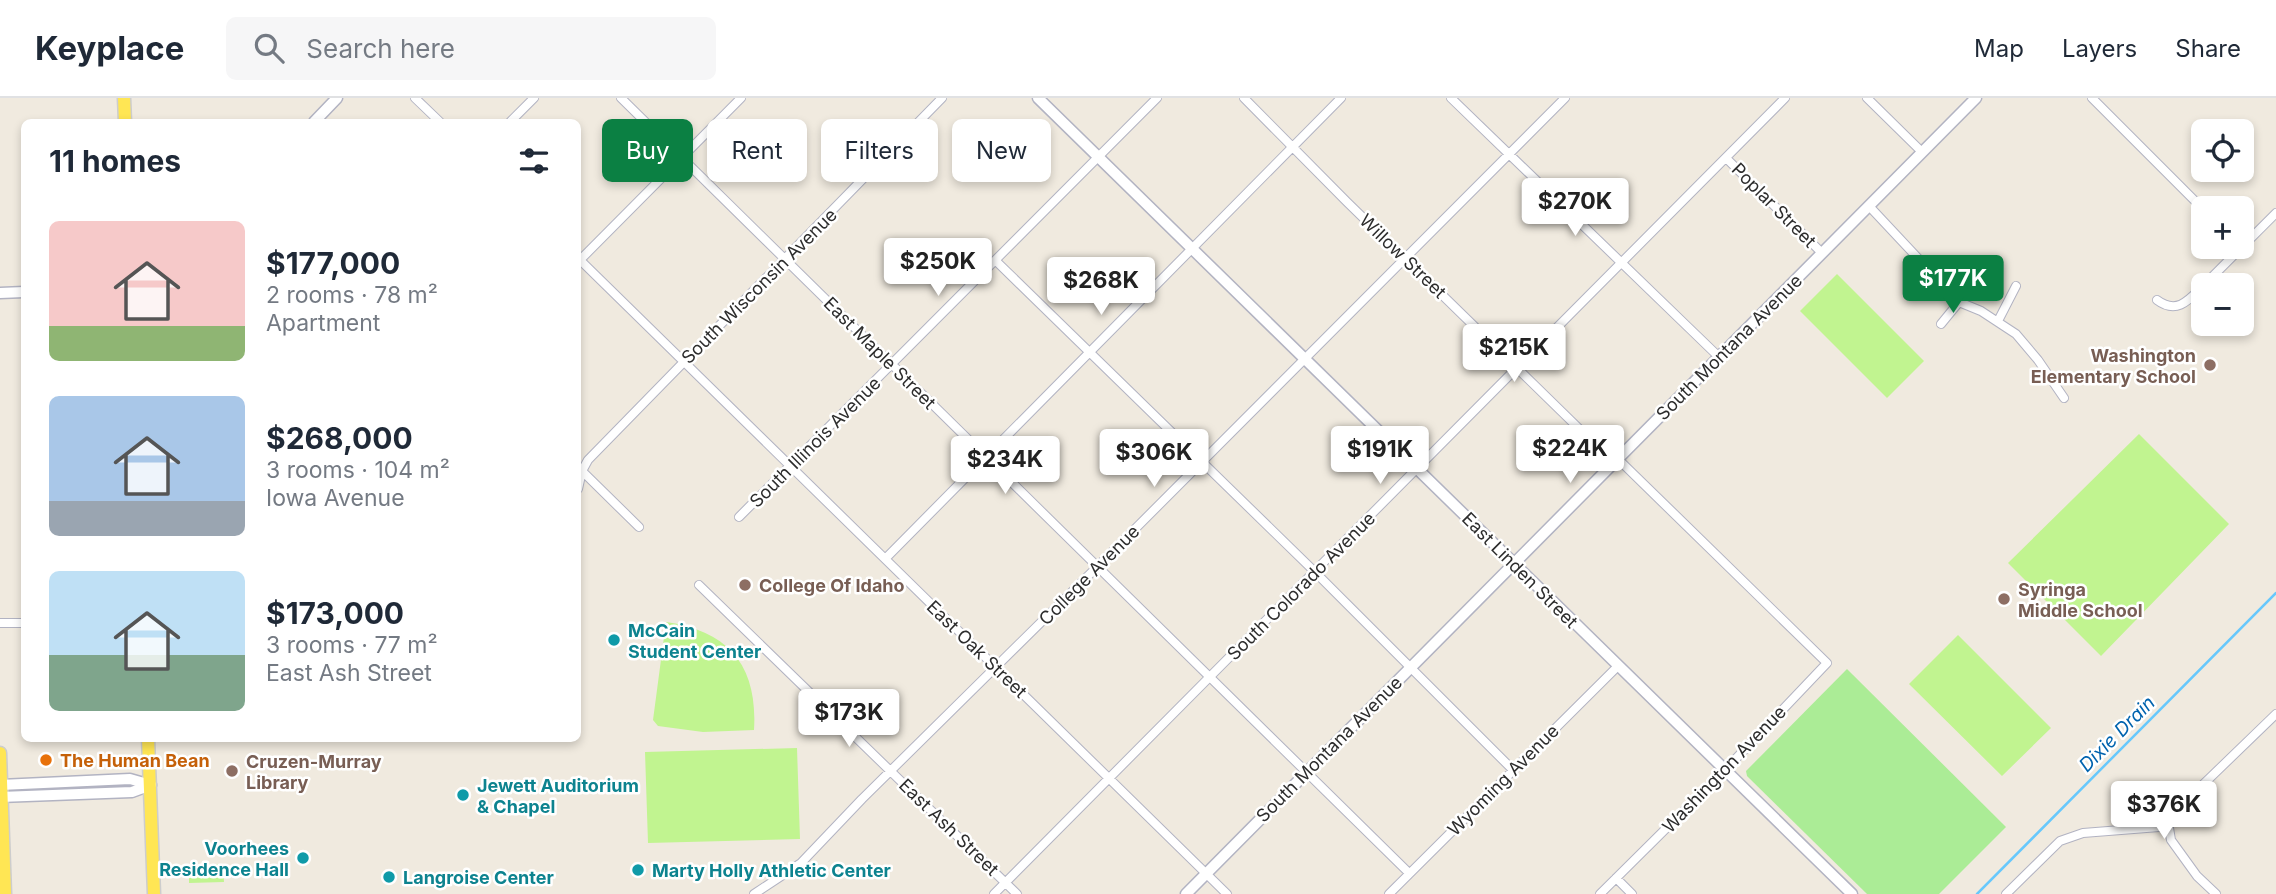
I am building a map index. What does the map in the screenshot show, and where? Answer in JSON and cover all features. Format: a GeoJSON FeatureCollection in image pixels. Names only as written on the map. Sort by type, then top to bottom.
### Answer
{"type":"FeatureCollection","features":[{"type":"Feature","properties":{"kind":"main road"},"geometry":{"type":"LineString","coordinates":[[124,98],[125,119]]}},
{"type":"Feature","properties":{"kind":"main road"},"geometry":{"type":"LineString","coordinates":[[317,119],[337,98]]}},
{"type":"Feature","properties":{"kind":"main road","name":"East Linden Street"},"geometry":{"type":"LineString","coordinates":[[1038,98],[1852,894]]}},
{"type":"Feature","properties":{"kind":"main road","name":"South Montana Avenue"},"geometry":{"type":"LineString","coordinates":[[1186,894],[1976,98]]}},
{"type":"Feature","properties":{"kind":"main road"},"geometry":{"type":"LineString","coordinates":[[0,293],[21,292]]}},
{"type":"Feature","properties":{"kind":"main road"},"geometry":{"type":"LineString","coordinates":[[148,742],[154,894]]}},
{"type":"Feature","properties":{"kind":"main road"},"geometry":{"type":"LineString","coordinates":[[0,753],[5,894]]}},
{"type":"Feature","properties":{"kind":"main road"},"geometry":{"type":"LineString","coordinates":[[1,791],[131,779],[151,785]]}},
{"type":"Feature","properties":{"kind":"street"},"geometry":{"type":"LineString","coordinates":[[415,98],[437,119]]}},
{"type":"Feature","properties":{"kind":"street"},"geometry":{"type":"LineString","coordinates":[[513,119],[534,98]]}},
{"type":"Feature","properties":{"kind":"street","name":"East Maple Street"},"geometry":{"type":"LineString","coordinates":[[621,98],[642,119]]}},
{"type":"Feature","properties":{"kind":"street"},"geometry":{"type":"LineString","coordinates":[[693,146],[741,98]]}},
{"type":"Feature","properties":{"kind":"street","name":"South Wisconsin Avenue"},"geometry":{"type":"LineString","coordinates":[[582,471],[588,460],[942,98]]}},
{"type":"Feature","properties":{"kind":"street","name":"South Illinois Avenue"},"geometry":{"type":"LineString","coordinates":[[739,517],[1157,98]]}},
{"type":"Feature","properties":{"kind":"street","name":"Willow Street"},"geometry":{"type":"LineString","coordinates":[[1244,98],[1605,454],[1618,459],[1808,644]]}},
{"type":"Feature","properties":{"kind":"street"},"geometry":{"type":"LineString","coordinates":[[885,559],[1340,98]]}},
{"type":"Feature","properties":{"kind":"street"},"geometry":{"type":"LineString","coordinates":[[1451,98],[1718,357]]}},
{"type":"Feature","properties":{"kind":"street","name":"College Avenue"},"geometry":{"type":"LineString","coordinates":[[754,894],[801,863],[1565,98]]}},
{"type":"Feature","properties":{"kind":"street","name":"South Colorado Avenue"},"geometry":{"type":"LineString","coordinates":[[994,894],[1785,98]]}},
{"type":"Feature","properties":{"kind":"street"},"geometry":{"type":"LineString","coordinates":[[1867,98],[1922,152]]}},
{"type":"Feature","properties":{"kind":"street"},"geometry":{"type":"LineString","coordinates":[[2092,98],[2191,197]]}},
{"type":"Feature","properties":{"kind":"street","name":"Poplar Street"},"geometry":{"type":"LineString","coordinates":[[1726,158],[1822,253]]}},
{"type":"Feature","properties":{"kind":"street","name":"East Maple Street"},"geometry":{"type":"LineString","coordinates":[[693,170],[1409,873]]}},
{"type":"Feature","properties":{"kind":"street"},"geometry":{"type":"LineString","coordinates":[[581,257],[657,182]]}},
{"type":"Feature","properties":{"kind":"street"},"geometry":{"type":"LineString","coordinates":[[1869,206],[1959,302],[1998,321],[2016,334],[2064,398]]}},
{"type":"Feature","properties":{"kind":"street"},"geometry":{"type":"LineString","coordinates":[[2254,235],[2276,213]]}},
{"type":"Feature","properties":{"kind":"street"},"geometry":{"type":"LineString","coordinates":[[2215,273],[2230,259]]}},
{"type":"Feature","properties":{"kind":"street","name":"East Oak Street"},"geometry":{"type":"LineString","coordinates":[[581,261],[1227,894]]}},
{"type":"Feature","properties":{"kind":"street"},"geometry":{"type":"LineString","coordinates":[[996,261],[1315,572],[1513,770]]}},
{"type":"Feature","properties":{"kind":"street"},"geometry":{"type":"LineString","coordinates":[[1998,321],[2016,286]]}},
{"type":"Feature","properties":{"kind":"street"},"geometry":{"type":"LineString","coordinates":[[2157,300],[2167,307],[2173,307],[2185,304],[2191,298]]}},
{"type":"Feature","properties":{"kind":"street"},"geometry":{"type":"LineString","coordinates":[[1941,324],[1959,302]]}},
{"type":"Feature","properties":{"kind":"street"},"geometry":{"type":"LineString","coordinates":[[581,476],[582,471]]}},
{"type":"Feature","properties":{"kind":"street"},"geometry":{"type":"LineString","coordinates":[[582,471],[639,527]]}},
{"type":"Feature","properties":{"kind":"street","name":"East Ash Street"},"geometry":{"type":"LineString","coordinates":[[699,585],[1017,894]]}},
{"type":"Feature","properties":{"kind":"street"},"geometry":{"type":"LineString","coordinates":[[0,623],[21,623]]}},
{"type":"Feature","properties":{"kind":"street","name":"Washington Avenue"},"geometry":{"type":"LineString","coordinates":[[1600,894],[1726,769],[1827,663],[1808,644]]}},
{"type":"Feature","properties":{"kind":"street","name":"Wyoming Avenue"},"geometry":{"type":"LineString","coordinates":[[1389,894],[1618,666]]}},
{"type":"Feature","properties":{"kind":"street"},"geometry":{"type":"LineString","coordinates":[[2006,894],[2060,841],[2083,833],[2159,827],[2168,822],[2276,714]]}},
{"type":"Feature","properties":{"kind":"street"},"geometry":{"type":"LineString","coordinates":[[2168,822],[2171,840],[2197,876],[2216,894]]}},
{"type":"Feature","properties":{"kind":"street"},"geometry":{"type":"LineString","coordinates":[[1616,878],[1632,894]]}},
{"type":"Feature","properties":{"kind":"green space"},"geometry":{"type":"Polygon","coordinates":[[[1837,274],[1924,361],[1887,398],[1800,311],[1837,274]]]}},
{"type":"Feature","properties":{"kind":"green space"},"geometry":{"type":"Polygon","coordinates":[[[2139,434],[2229,524],[2101,656],[2008,563],[2139,434]]]}},
{"type":"Feature","properties":{"kind":"green space"},"geometry":{"type":"Polygon","coordinates":[[[666,622],[707,634],[723,643],[735,655],[745,670],[751,687],[754,730],[703,732],[658,726],[653,720],[666,622]]]}},
{"type":"Feature","properties":{"kind":"green space"},"geometry":{"type":"Polygon","coordinates":[[[1958,635],[2051,728],[2002,776],[1909,684],[1958,635]]]}},
{"type":"Feature","properties":{"kind":"green space"},"geometry":{"type":"Polygon","coordinates":[[[1847,669],[2006,827],[1939,894],[1867,894],[1747,776],[1746,771],[1847,669]]]}},
{"type":"Feature","properties":{"kind":"green space"},"geometry":{"type":"Polygon","coordinates":[[[797,748],[800,839],[648,843],[645,752],[797,748]]]}},
{"type":"Feature","properties":{"kind":"green space"},"geometry":{"type":"Polygon","coordinates":[[[223,864],[224,882],[189,883],[189,866],[223,864]]]}},
{"type":"Feature","properties":{"kind":"waterway","name":"Dixie Drain"},"geometry":{"type":"LineString","coordinates":[[1977,894],[2276,593]]}},
{"type":"Feature","properties":{"kind":"place","name":"Washington Elementary School"},"geometry":{"type":"Point","coordinates":[2210,365]}},
{"type":"Feature","properties":{"kind":"place","name":"College Of Idaho"},"geometry":{"type":"Point","coordinates":[745,585]}},
{"type":"Feature","properties":{"kind":"place","name":"Syringa Middle School"},"geometry":{"type":"Point","coordinates":[2004,599]}},
{"type":"Feature","properties":{"kind":"place","name":"McCain Student Center"},"geometry":{"type":"Point","coordinates":[614,640]}},
{"type":"Feature","properties":{"kind":"place","name":"The Human Bean"},"geometry":{"type":"Point","coordinates":[46,760]}},
{"type":"Feature","properties":{"kind":"place","name":"Cruzen-Murray Library"},"geometry":{"type":"Point","coordinates":[232,771]}},
{"type":"Feature","properties":{"kind":"place","name":"Jewett Auditorium & Chapel"},"geometry":{"type":"Point","coordinates":[463,795]}},
{"type":"Feature","properties":{"kind":"place","name":"Voorhees Residence Hall"},"geometry":{"type":"Point","coordinates":[303,858]}},
{"type":"Feature","properties":{"kind":"place","name":"Marty Holly Athletic Center"},"geometry":{"type":"Point","coordinates":[638,870]}},
{"type":"Feature","properties":{"kind":"place","name":"Langroise Center"},"geometry":{"type":"Point","coordinates":[389,877]}}]}
